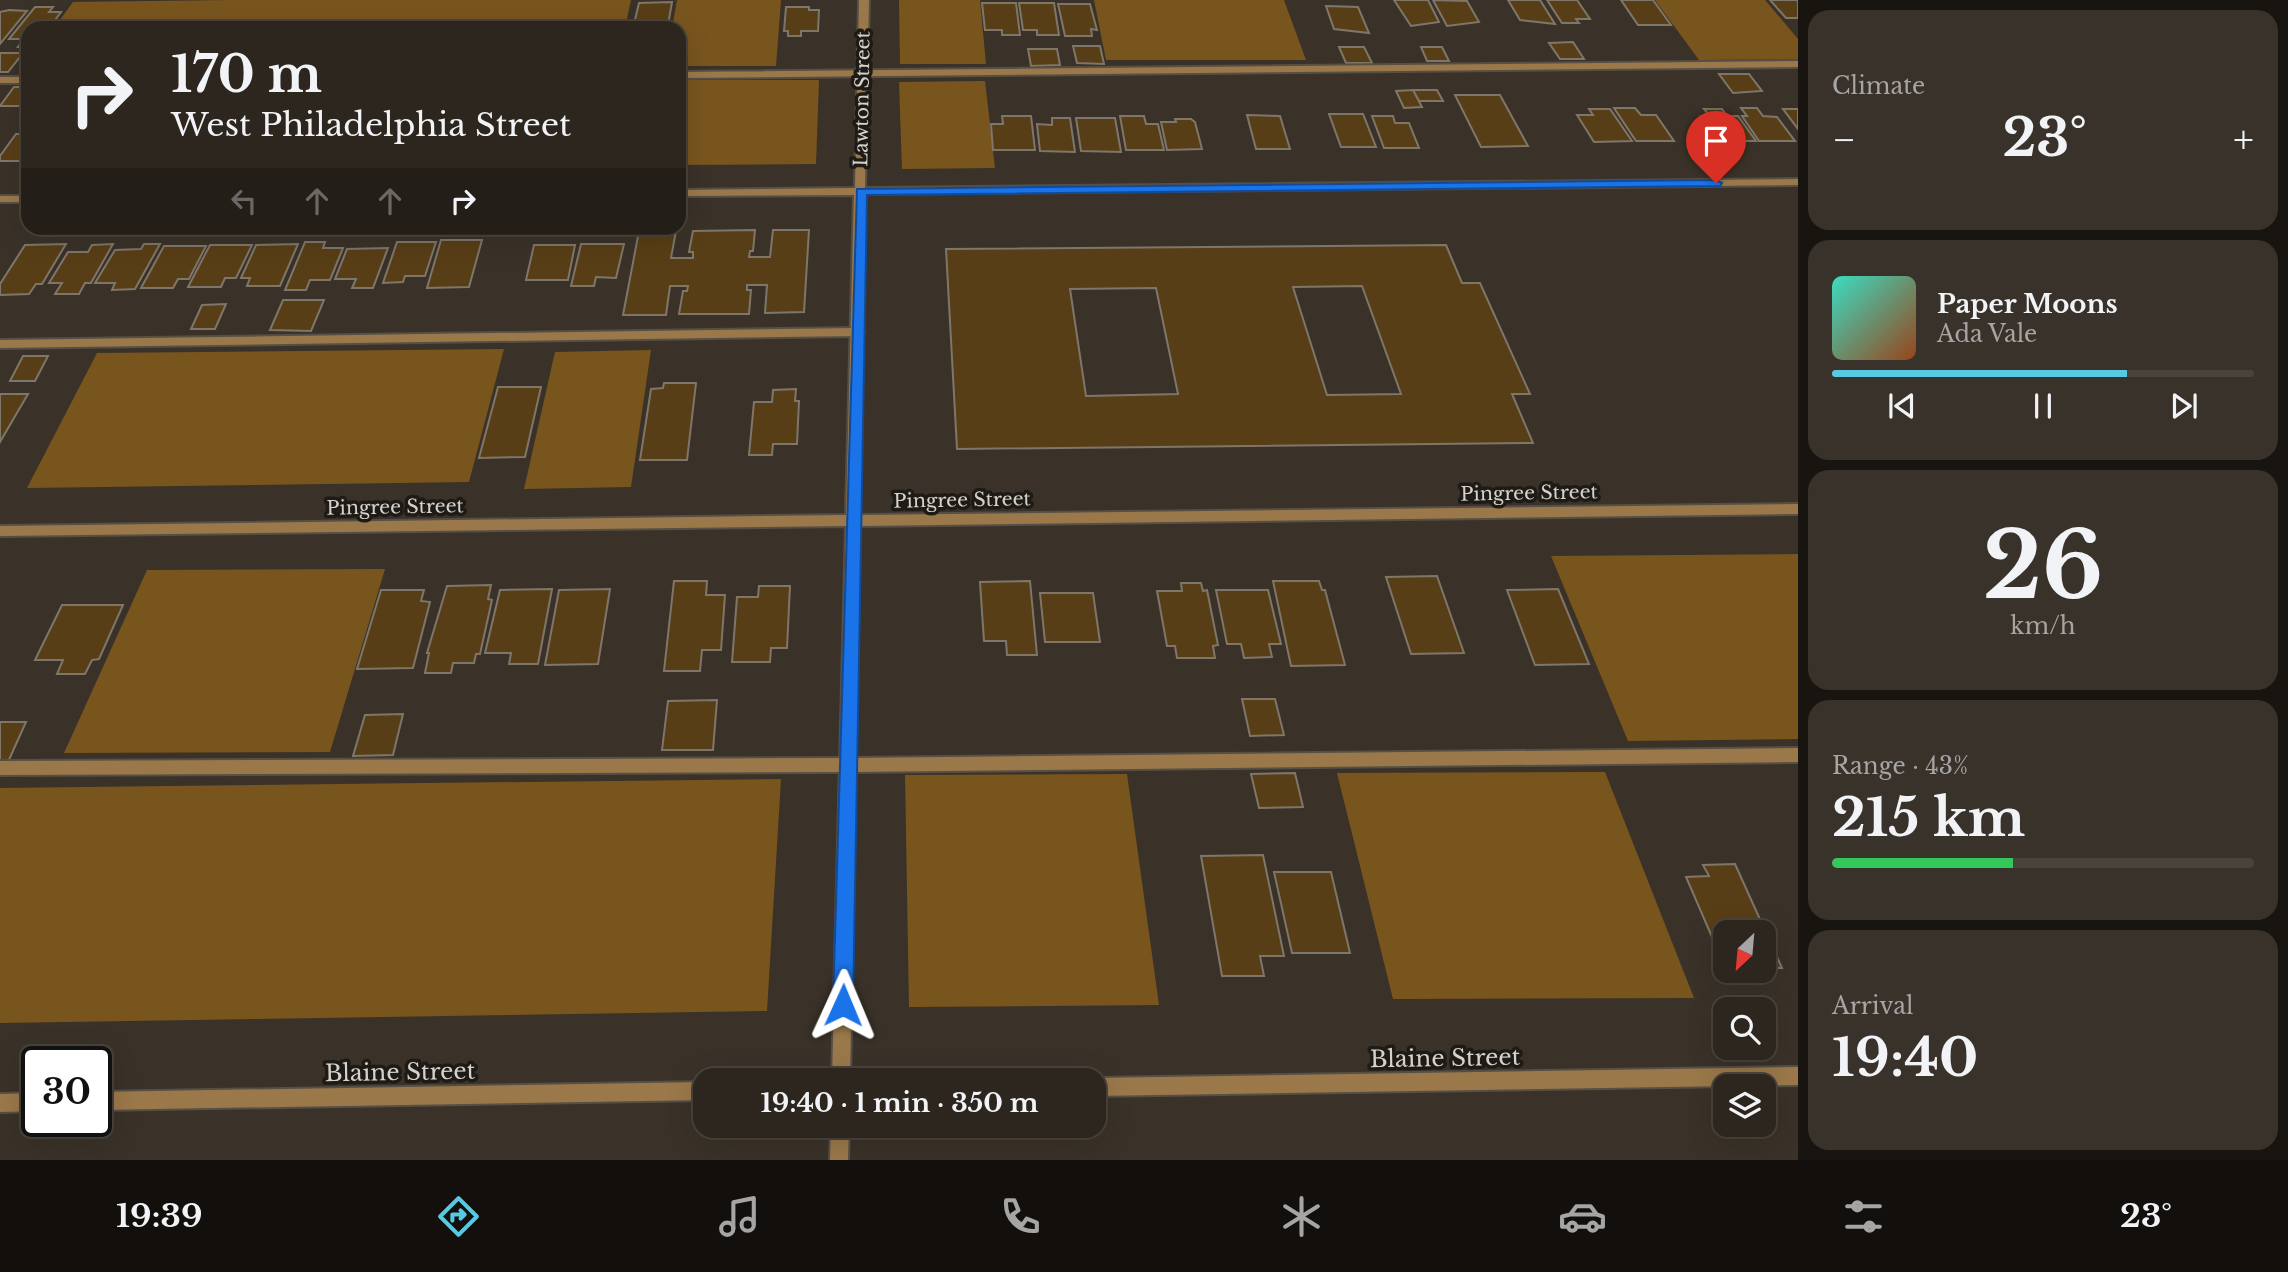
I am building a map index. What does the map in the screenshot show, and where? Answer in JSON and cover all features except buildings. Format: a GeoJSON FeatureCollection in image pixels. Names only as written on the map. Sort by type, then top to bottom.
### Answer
{"type":"FeatureCollection","features":[{"type":"Feature","properties":{"kind":"street","name":"Lawton Street"},"geometry":{"type":"LineString","coordinates":[[841,1068],[864,0]]}},
{"type":"Feature","properties":{"kind":"street"},"geometry":{"type":"LineString","coordinates":[[686,75],[1798,64]]}},
{"type":"Feature","properties":{"kind":"street"},"geometry":{"type":"LineString","coordinates":[[0,80],[21,80]]}},
{"type":"Feature","properties":{"kind":"street"},"geometry":{"type":"LineString","coordinates":[[686,193],[1798,183]]}},
{"type":"Feature","properties":{"kind":"street"},"geometry":{"type":"LineString","coordinates":[[0,199],[21,199]]}},
{"type":"Feature","properties":{"kind":"street"},"geometry":{"type":"LineString","coordinates":[[0,344],[858,332]]}},
{"type":"Feature","properties":{"kind":"street","name":"Pingree Street"},"geometry":{"type":"LineString","coordinates":[[0,531],[1798,509]]}},
{"type":"Feature","properties":{"kind":"street"},"geometry":{"type":"LineString","coordinates":[[0,768],[848,765],[1798,755]]}},
{"type":"Feature","properties":{"kind":"street","name":"Blaine Street"},"geometry":{"type":"LineString","coordinates":[[1106,1087],[1798,1076]]}},
{"type":"Feature","properties":{"kind":"street","name":"Blaine Street"},"geometry":{"type":"LineString","coordinates":[[112,1101],[693,1091]]}},
{"type":"Feature","properties":{"kind":"street"},"geometry":{"type":"LineString","coordinates":[[0,1102],[21,1102]]}},
{"type":"Feature","properties":{"kind":"street"},"geometry":{"type":"LineString","coordinates":[[839,1160],[840,1138]]}},
{"type":"Feature","properties":{"kind":"shaded area"},"geometry":{"type":"Polygon","coordinates":[[[631,0],[626,21],[59,21],[73,2],[631,0]]]}},
{"type":"Feature","properties":{"kind":"shaded area"},"geometry":{"type":"Polygon","coordinates":[[[677,0],[781,0],[776,66],[686,66],[686,21],[673,21],[677,0]]]}},
{"type":"Feature","properties":{"kind":"shaded area"},"geometry":{"type":"Polygon","coordinates":[[[899,0],[980,0],[986,64],[900,64],[899,0]]]}},
{"type":"Feature","properties":{"kind":"shaded area"},"geometry":{"type":"Polygon","coordinates":[[[1094,0],[1284,0],[1306,60],[1106,60],[1094,0]]]}},
{"type":"Feature","properties":{"kind":"shaded area"},"geometry":{"type":"Polygon","coordinates":[[[1655,0],[1765,0],[1798,39],[1798,59],[1699,60],[1655,0]]]}},
{"type":"Feature","properties":{"kind":"shaded area"},"geometry":{"type":"Polygon","coordinates":[[[686,80],[819,80],[816,164],[686,165],[686,80]]]}},
{"type":"Feature","properties":{"kind":"shaded area"},"geometry":{"type":"Polygon","coordinates":[[[985,81],[995,168],[902,169],[899,82],[985,81]]]}},
{"type":"Feature","properties":{"kind":"shaded area"},"geometry":{"type":"Polygon","coordinates":[[[504,349],[469,482],[27,488],[97,353],[504,349]]]}},
{"type":"Feature","properties":{"kind":"shaded area"},"geometry":{"type":"Polygon","coordinates":[[[651,350],[631,487],[524,489],[555,352],[651,350]]]}},
{"type":"Feature","properties":{"kind":"shaded area"},"geometry":{"type":"Polygon","coordinates":[[[1798,554],[1798,739],[1628,741],[1551,556],[1798,554]]]}},
{"type":"Feature","properties":{"kind":"shaded area"},"geometry":{"type":"Polygon","coordinates":[[[385,569],[330,752],[64,753],[147,570],[385,569]]]}},
{"type":"Feature","properties":{"kind":"shaded area"},"geometry":{"type":"Polygon","coordinates":[[[1605,772],[1694,998],[1393,999],[1337,773],[1605,772]]]}},
{"type":"Feature","properties":{"kind":"shaded area"},"geometry":{"type":"Polygon","coordinates":[[[1127,774],[1159,1005],[909,1007],[905,775],[1127,774]]]}},
{"type":"Feature","properties":{"kind":"shaded area"},"geometry":{"type":"Polygon","coordinates":[[[781,779],[767,1011],[0,1023],[0,788],[781,779]]]}},
{"type":"Feature","properties":{"kind":"route"},"geometry":{"type":"LineString","coordinates":[[843,1005],[861,191],[1716,183]]}}]}
